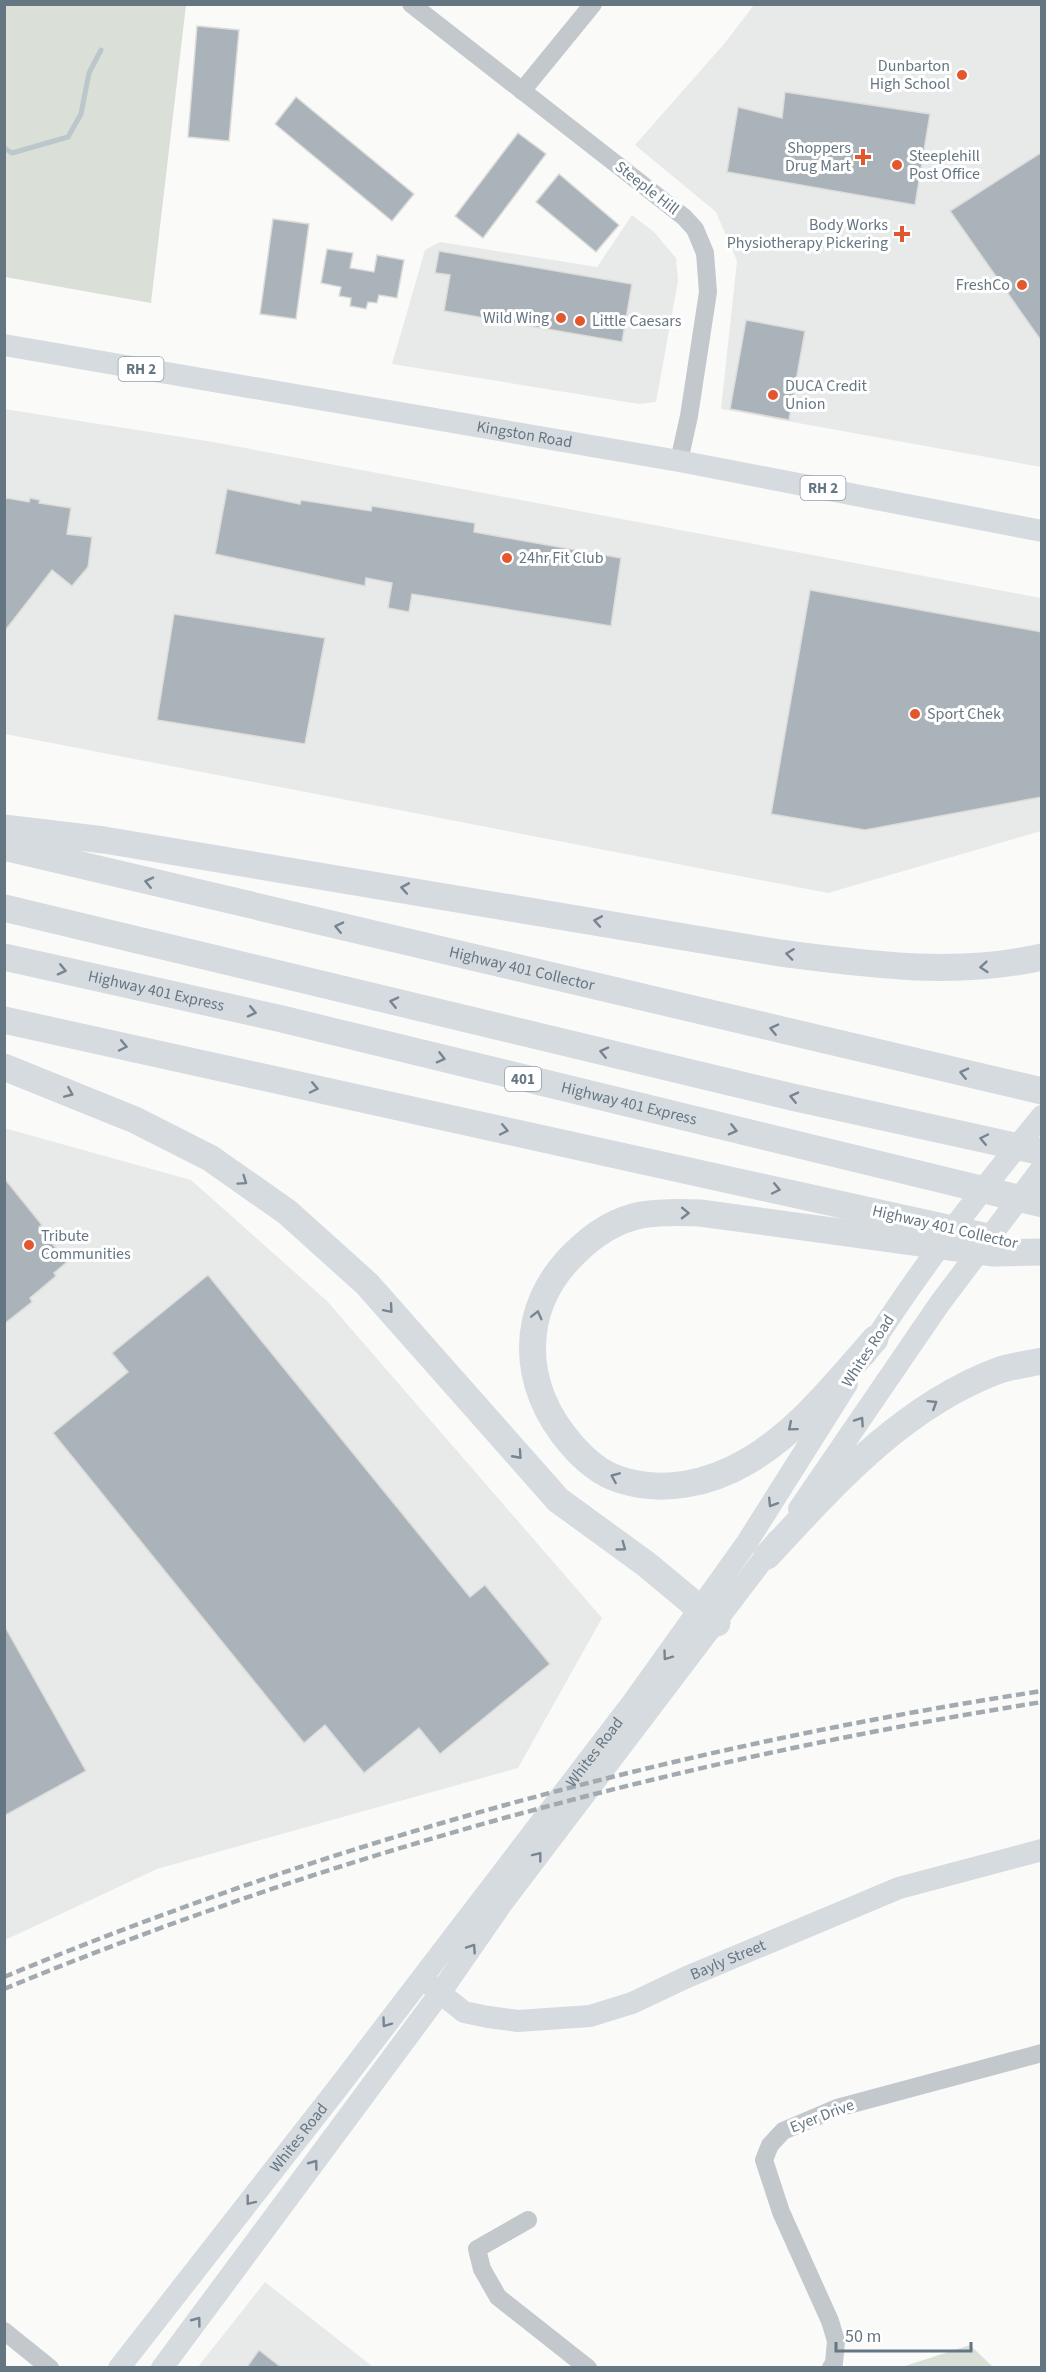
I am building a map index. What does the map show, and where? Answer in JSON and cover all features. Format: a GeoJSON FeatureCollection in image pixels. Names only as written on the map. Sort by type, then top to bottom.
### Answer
{"type":"FeatureCollection","features":[{"type":"Feature","properties":{"kind":"highway"},"geometry":{"type":"LineString","coordinates":[[4,828],[127,844],[780,952],[884,966],[973,968],[1010,964],[1041,957]]}},
{"type":"Feature","properties":{"kind":"highway","name":"Highway 401 Collector"},"geometry":{"type":"LineString","coordinates":[[4,847],[1041,1091]]}},
{"type":"Feature","properties":{"kind":"highway"},"geometry":{"type":"LineString","coordinates":[[4,908],[780,1094],[1041,1152]]}},
{"type":"Feature","properties":{"kind":"highway","name":"Highway 401 Express"},"geometry":{"type":"LineString","coordinates":[[4,957],[282,1019],[1041,1204]]}},
{"type":"Feature","properties":{"kind":"highway","name":"Highway 401 Collector"},"geometry":{"type":"LineString","coordinates":[[4,1020],[857,1207],[1041,1251]]}},
{"type":"Feature","properties":{"kind":"highway"},"geometry":{"type":"LineString","coordinates":[[4,1067],[135,1120],[210,1158],[287,1212],[368,1284],[558,1500],[646,1564],[709,1616]]}},
{"type":"Feature","properties":{"kind":"highway"},"geometry":{"type":"LineString","coordinates":[[876,1339],[811,1411],[763,1452],[706,1480],[676,1486],[655,1486],[616,1478],[578,1452],[552,1419],[544,1403],[537,1386],[532,1342],[542,1298],[567,1261],[587,1241],[611,1226],[639,1216],[669,1212],[700,1213],[994,1253],[1041,1251]]}},
{"type":"Feature","properties":{"kind":"highway"},"geometry":{"type":"LineString","coordinates":[[767,1556],[862,1456],[933,1403],[998,1371],[1041,1361]]}},
{"type":"Feature","properties":{"kind":"main road","name":"Kingston Road"},"geometry":{"type":"LineString","coordinates":[[4,345],[679,461],[1041,531]]}},
{"type":"Feature","properties":{"kind":"main road","name":"Whites Road"},"geometry":{"type":"LineString","coordinates":[[162,2367],[440,1993],[503,1902],[657,1701],[905,1294],[975,1198],[1041,1116]]}},
{"type":"Feature","properties":{"kind":"main road","name":"Whites Road"},"geometry":{"type":"LineString","coordinates":[[119,2367],[337,2089],[633,1702],[709,1616],[767,1556],[940,1303],[1041,1168]]}},
{"type":"Feature","properties":{"kind":"main road","name":"Bayly Street"},"geometry":{"type":"LineString","coordinates":[[421,1977],[464,2012],[518,2021],[590,2016],[632,2003],[687,1977],[900,1888],[1041,1850]]}},
{"type":"Feature","properties":{"kind":"street","name":"Steeple Hill"},"geometry":{"type":"LineString","coordinates":[[411,4],[684,217],[695,229],[705,254],[708,292],[689,416],[679,461]]}},
{"type":"Feature","properties":{"kind":"street"},"geometry":{"type":"LineString","coordinates":[[522,91],[593,4]]}},
{"type":"Feature","properties":{"kind":"street","name":"Eyer Drive"},"geometry":{"type":"LineString","coordinates":[[831,2367],[834,2363],[836,2342],[771,2181],[764,2160],[770,2145],[783,2131],[837,2108],[1041,2054]]}},
{"type":"Feature","properties":{"kind":"street"},"geometry":{"type":"LineString","coordinates":[[528,2220],[477,2249],[482,2269],[498,2297],[588,2367]]}},
{"type":"Feature","properties":{"kind":"street"},"geometry":{"type":"LineString","coordinates":[[4,2331],[50,2367]]}},
{"type":"Feature","properties":{"kind":"shaded area"},"geometry":{"type":"Polygon","coordinates":[[[4,5],[186,5],[151,303],[5,277],[4,5]]]}},
{"type":"Feature","properties":{"kind":"shaded area"},"geometry":{"type":"Polygon","coordinates":[[[754,5],[1041,5],[1041,467],[721,409],[737,261],[716,212],[635,145],[724,44],[754,5]]]}},
{"type":"Feature","properties":{"kind":"shaded area"},"geometry":{"type":"Polygon","coordinates":[[[632,215],[654,232],[676,258],[678,281],[656,402],[639,404],[392,364],[425,250],[440,242],[597,267],[632,215]]]}},
{"type":"Feature","properties":{"kind":"shaded area"},"geometry":{"type":"Polygon","coordinates":[[[4,409],[213,442],[1041,598],[1041,831],[828,893],[5,734],[4,409]]]}},
{"type":"Feature","properties":{"kind":"shaded area"},"geometry":{"type":"Polygon","coordinates":[[[4,1128],[191,1180],[327,1301],[602,1618],[518,1768],[157,1869],[5,1940],[4,1128]]]}},
{"type":"Feature","properties":{"kind":"shaded area"},"geometry":{"type":"Polygon","coordinates":[[[265,2282],[373,2367],[197,2368],[265,2282]]]}},
{"type":"Feature","properties":{"kind":"shaded area"},"geometry":{"type":"Polygon","coordinates":[[[970,2345],[993,2367],[902,2367],[970,2345]]]}},
{"type":"Feature","properties":{"kind":"building"},"geometry":{"type":"Polygon","coordinates":[[[197,26],[239,30],[229,141],[188,137],[197,26]]]}},
{"type":"Feature","properties":{"kind":"building"},"geometry":{"type":"Polygon","coordinates":[[[785,92],[930,114],[915,205],[727,172],[738,107],[782,118],[785,92]]]}},
{"type":"Feature","properties":{"kind":"building"},"geometry":{"type":"Polygon","coordinates":[[[296,97],[414,194],[392,221],[275,124],[296,97]]]}},
{"type":"Feature","properties":{"kind":"building"},"geometry":{"type":"Polygon","coordinates":[[[518,133],[546,154],[483,238],[455,216],[518,133]]]}},
{"type":"Feature","properties":{"kind":"building","name":"FreshCo"},"geometry":{"type":"Polygon","coordinates":[[[1042,152],[1042,342],[950,211],[1042,152]]]}},
{"type":"Feature","properties":{"kind":"building"},"geometry":{"type":"Polygon","coordinates":[[[559,174],[619,225],[596,252],[536,202],[559,174]]]}},
{"type":"Feature","properties":{"kind":"building"},"geometry":{"type":"Polygon","coordinates":[[[273,219],[309,224],[296,319],[260,314],[273,219]]]}},
{"type":"Feature","properties":{"kind":"building"},"geometry":{"type":"Polygon","coordinates":[[[327,249],[353,253],[350,268],[374,272],[377,255],[404,260],[397,298],[379,295],[377,303],[368,302],[366,309],[350,306],[351,298],[339,296],[341,287],[321,283],[327,249]]]}},
{"type":"Feature","properties":{"kind":"building"},"geometry":{"type":"Polygon","coordinates":[[[439,251],[632,284],[622,342],[444,311],[450,275],[435,273],[439,251]]]}},
{"type":"Feature","properties":{"kind":"building"},"geometry":{"type":"Polygon","coordinates":[[[746,320],[805,331],[789,420],[730,409],[746,320]]]}},
{"type":"Feature","properties":{"kind":"building"},"geometry":{"type":"Polygon","coordinates":[[[227,489],[300,504],[301,500],[371,511],[372,506],[475,523],[474,532],[621,558],[611,626],[412,594],[409,612],[388,608],[392,583],[366,578],[365,586],[215,554],[227,489]]]}},
{"type":"Feature","properties":{"kind":"building"},"geometry":{"type":"Polygon","coordinates":[[[7,498],[29,502],[30,498],[40,500],[39,503],[71,508],[67,534],[92,537],[88,567],[72,586],[52,570],[4,632],[4,501],[7,498]]]}},
{"type":"Feature","properties":{"kind":"building","name":"Sport Chek"},"geometry":{"type":"Polygon","coordinates":[[[810,590],[1042,632],[1042,797],[865,830],[771,814],[810,590]]]}},
{"type":"Feature","properties":{"kind":"building"},"geometry":{"type":"Polygon","coordinates":[[[174,614],[325,638],[305,744],[157,720],[174,614]]]}},
{"type":"Feature","properties":{"kind":"building","name":"Tribute Communities"},"geometry":{"type":"Polygon","coordinates":[[[4,1178],[42,1225],[39,1227],[67,1262],[54,1273],[56,1276],[30,1298],[32,1302],[4,1324],[4,1178]]]}},
{"type":"Feature","properties":{"kind":"building"},"geometry":{"type":"Polygon","coordinates":[[[208,1275],[470,1597],[485,1585],[550,1664],[440,1754],[419,1728],[364,1773],[325,1725],[304,1743],[53,1433],[128,1372],[112,1353],[208,1275]]]}},
{"type":"Feature","properties":{"kind":"building"},"geometry":{"type":"Polygon","coordinates":[[[4,1625],[86,1771],[4,1816],[4,1625]]]}},
{"type":"Feature","properties":{"kind":"building"},"geometry":{"type":"Polygon","coordinates":[[[259,2350],[282,2368],[247,2367],[259,2350]]]}},
{"type":"Feature","properties":{"kind":"waterway"},"geometry":{"type":"LineString","coordinates":[[4,148],[12,153],[68,137],[81,114],[89,73],[101,50]]}},
{"type":"Feature","properties":{"kind":"railway"},"geometry":{"type":"LineString","coordinates":[[4,1977],[129,1927],[256,1882],[385,1840],[514,1802],[777,1739],[909,1713],[1042,1691]]}},
{"type":"Feature","properties":{"kind":"railway"},"geometry":{"type":"LineString","coordinates":[[4,1989],[130,1939],[257,1894],[515,1815],[645,1781],[777,1751],[1042,1702]]}},
{"type":"Feature","properties":{"kind":"place","name":"Dunbarton High School"},"geometry":{"type":"Point","coordinates":[962,75]}},
{"type":"Feature","properties":{"kind":"place","name":"Shoppers Drug Mart"},"geometry":{"type":"Point","coordinates":[863,157]}},
{"type":"Feature","properties":{"kind":"place","name":"Steeplehill Post Office"},"geometry":{"type":"Point","coordinates":[897,165]}},
{"type":"Feature","properties":{"kind":"place","name":"Body Works Physiotherapy Pickering"},"geometry":{"type":"Point","coordinates":[902,234]}},
{"type":"Feature","properties":{"kind":"place","name":"FreshCo"},"geometry":{"type":"Point","coordinates":[1022,285]}},
{"type":"Feature","properties":{"kind":"place","name":"Wild Wing"},"geometry":{"type":"Point","coordinates":[561,318]}},
{"type":"Feature","properties":{"kind":"place","name":"Little Caesars"},"geometry":{"type":"Point","coordinates":[580,321]}},
{"type":"Feature","properties":{"kind":"place","name":"DUCA Credit Union"},"geometry":{"type":"Point","coordinates":[773,395]}},
{"type":"Feature","properties":{"kind":"place","name":"24hr Fit Club"},"geometry":{"type":"Point","coordinates":[507,558]}},
{"type":"Feature","properties":{"kind":"place","name":"Sport Chek"},"geometry":{"type":"Point","coordinates":[915,714]}},
{"type":"Feature","properties":{"kind":"place","name":"Tribute Communities"},"geometry":{"type":"Point","coordinates":[29,1245]}}]}
